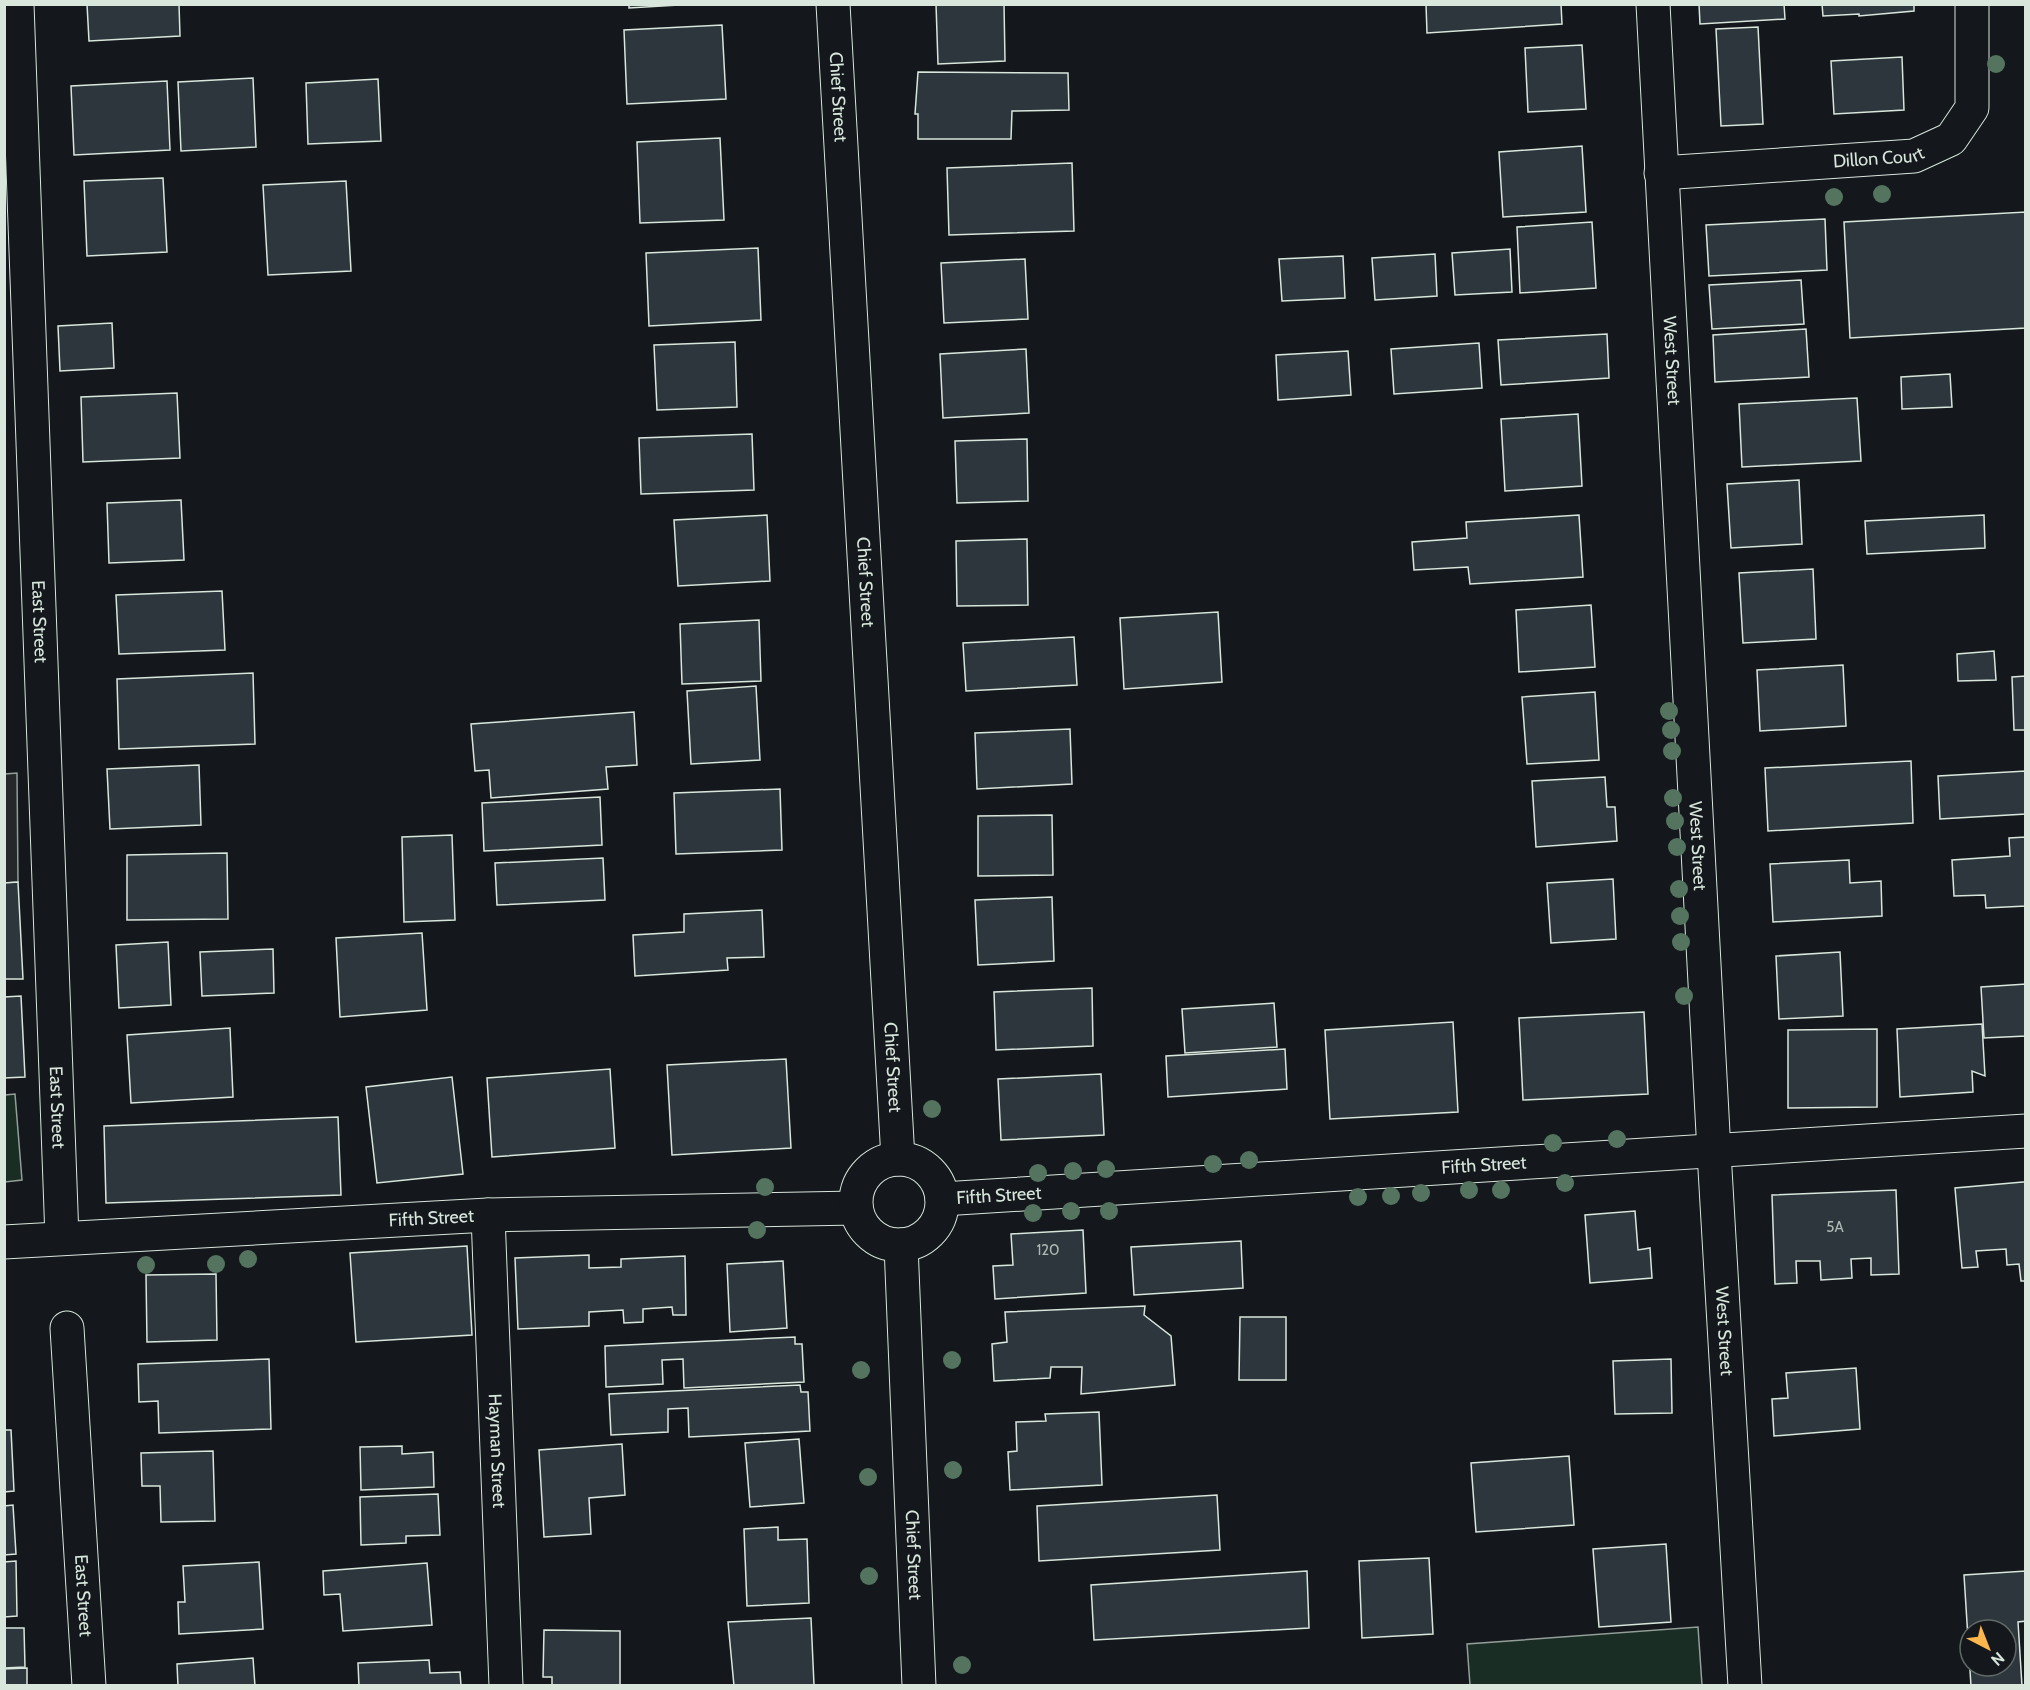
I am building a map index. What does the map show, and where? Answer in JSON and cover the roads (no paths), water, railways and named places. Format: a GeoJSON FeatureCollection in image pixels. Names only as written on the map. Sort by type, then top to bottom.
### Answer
{"type":"FeatureCollection","features":[{"type":"Feature","properties":{"kind":"street","name":"East Street"},"geometry":{"type":"LineString","coordinates":[[17,4],[62,1238]]}},
{"type":"Feature","properties":{"kind":"street","name":"Chief Street"},"geometry":{"type":"LineString","coordinates":[[833,4],[898,1159]]}},
{"type":"Feature","properties":{"kind":"street","name":"West Street"},"geometry":{"type":"LineString","coordinates":[[1653,4],[1713,1152],[1745,1686]]}},
{"type":"Feature","properties":{"kind":"street","name":"Dillon Court"},"geometry":{"type":"LineString","coordinates":[[1661,172],[1914,156],[1951,139],[1972,108],[1972,4]]}},
{"type":"Feature","properties":{"kind":"street","name":"Fifth Street"},"geometry":{"type":"LineString","coordinates":[[942,1199],[2025,1131]]}},
{"type":"Feature","properties":{"kind":"street"},"geometry":{"type":"LineString","coordinates":[[898,1159],[909,1160],[925,1167],[936,1180],[942,1199],[940,1217],[930,1232],[918,1241],[901,1245],[885,1243],[873,1236],[861,1223],[856,1208],[858,1188],[867,1174],[880,1163],[898,1159]]}},
{"type":"Feature","properties":{"kind":"street","name":"Fifth Street"},"geometry":{"type":"LineString","coordinates":[[4,1242],[488,1215],[856,1208]]}},
{"type":"Feature","properties":{"kind":"street","name":"Hayman Street"},"geometry":{"type":"LineString","coordinates":[[488,1215],[506,1686]]}},
{"type":"Feature","properties":{"kind":"street","name":"Chief Street"},"geometry":{"type":"LineString","coordinates":[[901,1245],[919,1686]]}},
{"type":"Feature","properties":{"kind":"street","name":"East Street"},"geometry":{"type":"LineString","coordinates":[[68,1328],[89,1686]]}}]}
